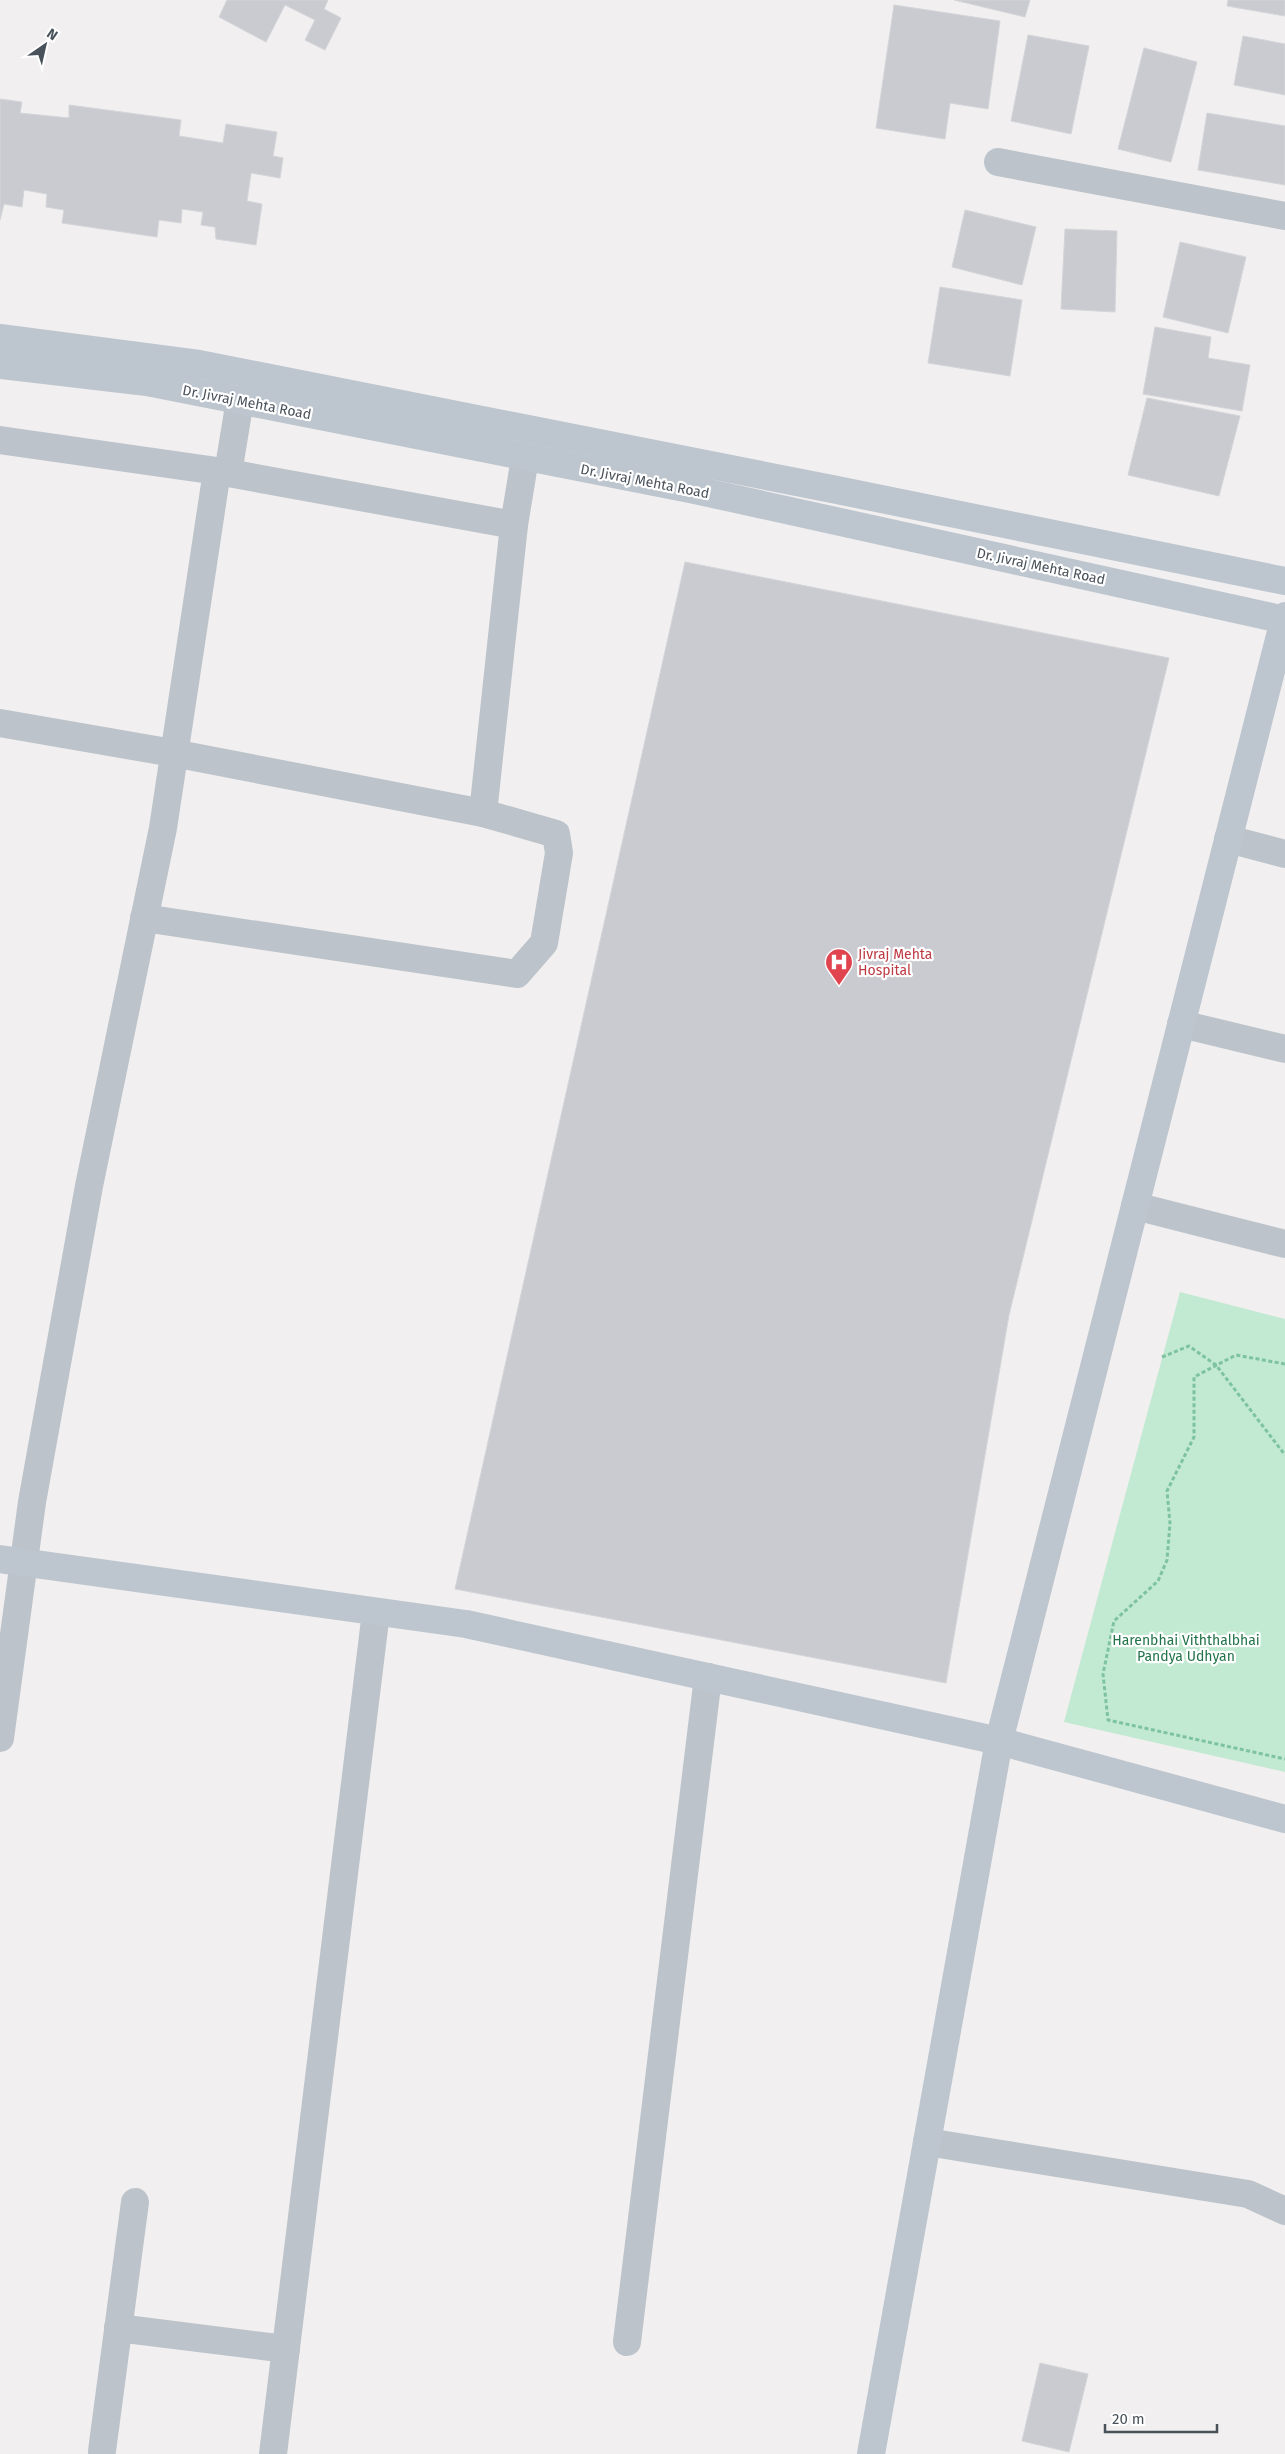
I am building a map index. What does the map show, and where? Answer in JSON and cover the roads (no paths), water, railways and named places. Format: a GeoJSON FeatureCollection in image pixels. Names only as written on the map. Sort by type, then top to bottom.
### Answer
{"type":"FeatureCollection","features":[{"type":"Feature","properties":{"kind":"street"},"geometry":{"type":"LineString","coordinates":[[998,162],[1285,216]]}},
{"type":"Feature","properties":{"kind":"street"},"geometry":{"type":"LineString","coordinates":[[0,338],[199,364],[1285,581]]}},
{"type":"Feature","properties":{"kind":"street","name":"Dr. Jivraj Mehta Road"},"geometry":{"type":"LineString","coordinates":[[0,365],[147,382],[240,400],[525,458],[695,490],[1285,618]]}},
{"type":"Feature","properties":{"kind":"street"},"geometry":{"type":"LineString","coordinates":[[0,1738],[12,1561],[32,1502],[90,1186],[163,828],[174,753],[223,472],[240,400]]}},
{"type":"Feature","properties":{"kind":"street"},"geometry":{"type":"LineString","coordinates":[[0,440],[223,472],[514,525]]}},
{"type":"Feature","properties":{"kind":"street"},"geometry":{"type":"LineString","coordinates":[[483,813],[514,525],[525,458]]}},
{"type":"Feature","properties":{"kind":"street"},"geometry":{"type":"LineString","coordinates":[[871,2454],[999,1741],[1285,618]]}},
{"type":"Feature","properties":{"kind":"street"},"geometry":{"type":"LineString","coordinates":[[0,722],[174,753],[483,813],[556,834],[559,853],[544,943],[517,974],[144,918]]}},
{"type":"Feature","properties":{"kind":"street"},"geometry":{"type":"LineString","coordinates":[[1228,840],[1285,854]]}},
{"type":"Feature","properties":{"kind":"street"},"geometry":{"type":"LineString","coordinates":[[1181,1024],[1285,1049]]}},
{"type":"Feature","properties":{"kind":"street"},"geometry":{"type":"LineString","coordinates":[[1135,1206],[1285,1244]]}},
{"type":"Feature","properties":{"kind":"street"},"geometry":{"type":"LineString","coordinates":[[12,1561],[466,1624],[999,1741],[1285,1819]]}},
{"type":"Feature","properties":{"kind":"street"},"geometry":{"type":"LineString","coordinates":[[273,2454],[376,1612]]}},
{"type":"Feature","properties":{"kind":"street"},"geometry":{"type":"LineString","coordinates":[[627,2342],[708,1677]]}},
{"type":"Feature","properties":{"kind":"street"},"geometry":{"type":"LineString","coordinates":[[927,2142],[1248,2194],[1285,2211]]}},
{"type":"Feature","properties":{"kind":"street"},"geometry":{"type":"LineString","coordinates":[[102,2451],[135,2202]]}},
{"type":"Feature","properties":{"kind":"street"},"geometry":{"type":"LineString","coordinates":[[118,2328],[286,2348]]}},
{"type":"Feature","properties":{"kind":"place","name":"Jivraj Mehta Hospital"},"geometry":{"type":"Point","coordinates":[839,986]}},
{"type":"Feature","properties":{"kind":"park label","name":"Harenbhai Viththalbhai Pandya Udhyan"},"geometry":{"type":"Point","coordinates":[1186,1648]}}]}
